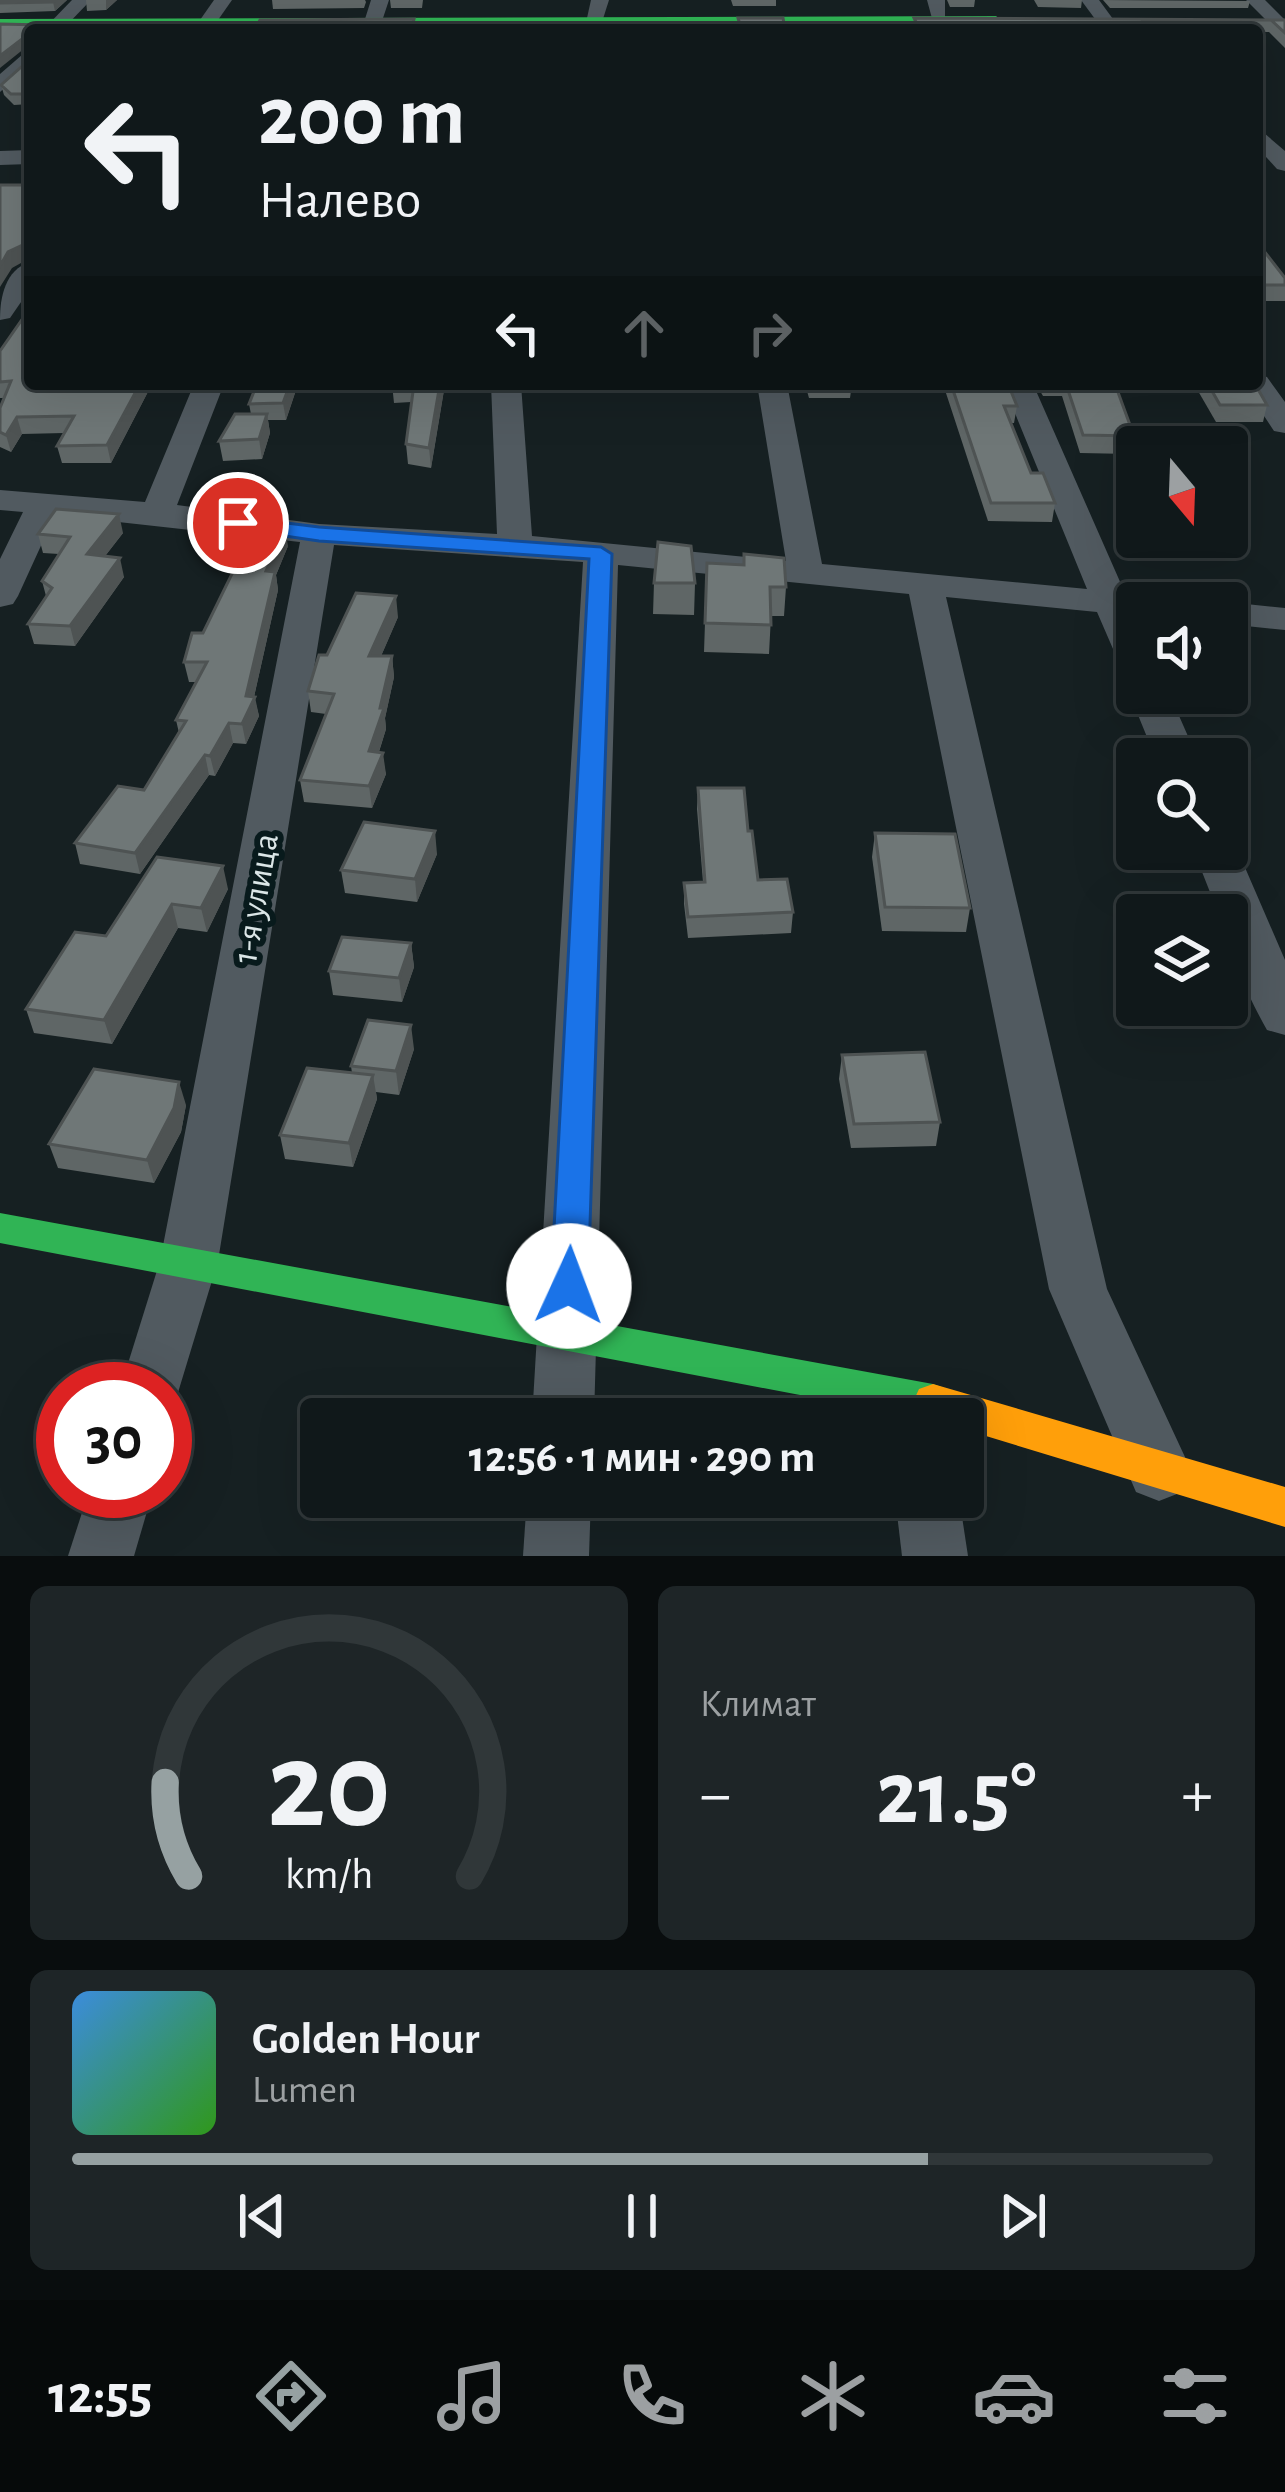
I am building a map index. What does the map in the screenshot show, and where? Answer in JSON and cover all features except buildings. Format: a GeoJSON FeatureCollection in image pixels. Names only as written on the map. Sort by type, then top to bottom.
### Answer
{"type":"FeatureCollection","features":[{"type":"Feature","properties":{"kind":"street"},"geometry":{"type":"LineString","coordinates":[[59,24],[82,0]]}},
{"type":"Feature","properties":{"kind":"street"},"geometry":{"type":"LineString","coordinates":[[488,24],[598,9],[714,24],[767,9],[861,24],[937,9],[1011,18]]}},
{"type":"Feature","properties":{"kind":"street"},"geometry":{"type":"LineString","coordinates":[[1058,19],[1097,9],[1137,19]]}},
{"type":"Feature","properties":{"kind":"street"},"geometry":{"type":"LineString","coordinates":[[107,24],[372,17],[467,24]]}},
{"type":"Feature","properties":{"kind":"street"},"geometry":{"type":"LineString","coordinates":[[0,86],[24,60]]}},
{"type":"Feature","properties":{"kind":"street"},"geometry":{"type":"LineString","coordinates":[[0,312],[24,278]]}},
{"type":"Feature","properties":{"kind":"street"},"geometry":{"type":"LineString","coordinates":[[157,512],[207,390]]}},
{"type":"Feature","properties":{"kind":"street"},"geometry":{"type":"LineString","coordinates":[[506,390],[515,545]]}},
{"type":"Feature","properties":{"kind":"street"},"geometry":{"type":"LineString","coordinates":[[773,390],[806,573]]}},
{"type":"Feature","properties":{"kind":"street"},"geometry":{"type":"LineString","coordinates":[[1021,390],[1116,587]]}},
{"type":"Feature","properties":{"kind":"street"},"geometry":{"type":"LineString","coordinates":[[1262,390],[1285,424]]}},
{"type":"Feature","properties":{"kind":"street"},"geometry":{"type":"LineString","coordinates":[[0,500],[157,512],[319,534],[515,545],[1116,603]]}},
{"type":"Feature","properties":{"kind":"street"},"geometry":{"type":"LineString","coordinates":[[0,596],[44,503]]}},
{"type":"Feature","properties":{"kind":"street","name":"1-я улица"},"geometry":{"type":"LineString","coordinates":[[159,1362],[188,1261],[319,534]]}},
{"type":"Feature","properties":{"kind":"street"},"geometry":{"type":"LineString","coordinates":[[564,1398],[601,554]]}},
{"type":"Feature","properties":{"kind":"street"},"geometry":{"type":"LineString","coordinates":[[925,584],[1078,1289],[1159,1470]]}},
{"type":"Feature","properties":{"kind":"street"},"geometry":{"type":"LineString","coordinates":[[1248,616],[1285,619]]}},
{"type":"Feature","properties":{"kind":"street"},"geometry":{"type":"LineString","coordinates":[[1224,870],[1285,1017]]}},
{"type":"Feature","properties":{"kind":"street"},"geometry":{"type":"LineString","coordinates":[[0,1228],[567,1332],[873,1398]]}},
{"type":"Feature","properties":{"kind":"street"},"geometry":{"type":"LineString","coordinates":[[984,1425],[1285,1507]]}},
{"type":"Feature","properties":{"kind":"street"},"geometry":{"type":"LineString","coordinates":[[101,1556],[113,1518]]}},
{"type":"Feature","properties":{"kind":"street"},"geometry":{"type":"LineString","coordinates":[[556,1556],[558,1518]]}},
{"type":"Feature","properties":{"kind":"street"},"geometry":{"type":"LineString","coordinates":[[930,1518],[935,1556]]}},
{"type":"Feature","properties":{"kind":"traffic: fast"},"geometry":{"type":"LineString","coordinates":[[0,23],[993,18]]}},
{"type":"Feature","properties":{"kind":"traffic: fast"},"geometry":{"type":"LineString","coordinates":[[0,1228],[912,1398]]}},
{"type":"Feature","properties":{"kind":"traffic: slow"},"geometry":{"type":"LineString","coordinates":[[984,1417],[1285,1507]]}},
{"type":"Feature","properties":{"kind":"route"},"geometry":{"type":"LineString","coordinates":[[238,523],[319,534],[601,554],[569,1286]]}}]}
